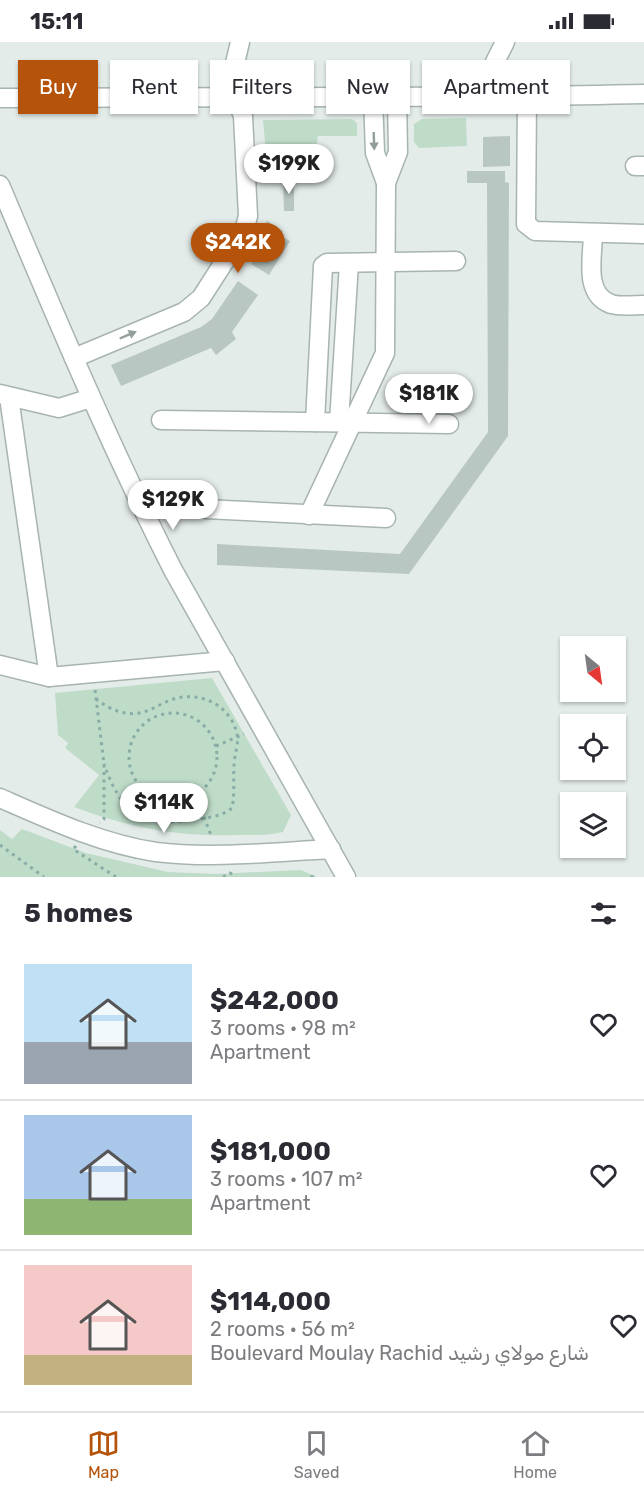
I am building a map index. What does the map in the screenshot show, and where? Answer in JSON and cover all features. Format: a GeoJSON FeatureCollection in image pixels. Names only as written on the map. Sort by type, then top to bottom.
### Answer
{"type":"FeatureCollection","features":[{"type":"Feature","properties":{"kind":"street"},"geometry":{"type":"LineString","coordinates":[[236,60],[240,42]]}},
{"type":"Feature","properties":{"kind":"street"},"geometry":{"type":"LineString","coordinates":[[496,60],[505,42]]}},
{"type":"Feature","properties":{"kind":"street"},"geometry":{"type":"LineString","coordinates":[[570,96],[644,94]]}},
{"type":"Feature","properties":{"kind":"street"},"geometry":{"type":"LineString","coordinates":[[0,98],[210,96]]}},
{"type":"Feature","properties":{"kind":"street"},"geometry":{"type":"LineString","coordinates":[[74,358],[184,312],[201,298],[244,231],[248,216],[242,114]]}},
{"type":"Feature","properties":{"kind":"street"},"geometry":{"type":"LineString","coordinates":[[374,114],[375,153],[387,183]]}},
{"type":"Feature","properties":{"kind":"street"},"geometry":{"type":"LineString","coordinates":[[309,515],[346,422],[385,353],[387,183],[398,152],[397,114]]}},
{"type":"Feature","properties":{"kind":"street"},"geometry":{"type":"LineString","coordinates":[[527,114],[526,224],[535,231],[644,234]]}},
{"type":"Feature","properties":{"kind":"street"},"geometry":{"type":"LineString","coordinates":[[0,185],[91,398],[150,524],[346,877]]}},
{"type":"Feature","properties":{"kind":"street"},"geometry":{"type":"LineString","coordinates":[[593,233],[592,288],[601,299],[613,304],[644,305]]}},
{"type":"Feature","properties":{"kind":"street"},"geometry":{"type":"LineString","coordinates":[[315,422],[322,267],[327,263],[456,261]]}},
{"type":"Feature","properties":{"kind":"street"},"geometry":{"type":"LineString","coordinates":[[346,422],[349,263]]}},
{"type":"Feature","properties":{"kind":"street"},"geometry":{"type":"LineString","coordinates":[[49,677],[4,395],[59,408],[91,398]]}},
{"type":"Feature","properties":{"kind":"street"},"geometry":{"type":"LineString","coordinates":[[161,420],[449,424]]}},
{"type":"Feature","properties":{"kind":"street"},"geometry":{"type":"LineString","coordinates":[[204,509],[386,519]]}},
{"type":"Feature","properties":{"kind":"street"},"geometry":{"type":"LineString","coordinates":[[0,665],[49,677],[225,661]]}},
{"type":"Feature","properties":{"kind":"street"},"geometry":{"type":"LineString","coordinates":[[0,798],[89,835],[155,852],[190,854],[330,849]]}},
{"type":"Feature","properties":{"kind":"path"},"geometry":{"type":"LineString","coordinates":[[95,690],[104,764],[105,819],[73,849],[116,877]]}},
{"type":"Feature","properties":{"kind":"path"},"geometry":{"type":"LineString","coordinates":[[96,699],[111,709],[138,714],[177,698],[202,697],[225,712],[238,736],[234,764],[234,799],[232,807],[220,815],[169,823],[137,816],[124,804],[104,764]]}},
{"type":"Feature","properties":{"kind":"path"},"geometry":{"type":"LineString","coordinates":[[170,713],[184,714],[198,720],[209,730],[216,746],[216,766],[207,786],[196,796],[182,801],[168,801],[154,797],[142,789],[133,778],[129,764],[129,750],[134,736],[143,724],[155,717],[170,713]]}},
{"type":"Feature","properties":{"kind":"path"},"geometry":{"type":"LineString","coordinates":[[216,746],[244,734]]}},
{"type":"Feature","properties":{"kind":"path"},"geometry":{"type":"LineString","coordinates":[[0,845],[44,877]]}},
{"type":"Feature","properties":{"kind":"path"},"geometry":{"type":"LineString","coordinates":[[223,877],[230,873],[236,877]]}},
{"type":"Feature","properties":{"kind":"green space"},"geometry":{"type":"Polygon","coordinates":[[[466,118],[467,146],[419,148],[414,142],[414,124],[422,119],[466,118]]]}},
{"type":"Feature","properties":{"kind":"green space"},"geometry":{"type":"Polygon","coordinates":[[[352,119],[357,123],[357,136],[318,136],[316,150],[266,153],[263,120],[352,119]]]}},
{"type":"Feature","properties":{"kind":"green space"},"geometry":{"type":"Polygon","coordinates":[[[212,678],[291,815],[283,832],[255,835],[174,833],[115,821],[74,807],[99,775],[65,748],[68,743],[58,735],[55,693],[212,678]]]}},
{"type":"Feature","properties":{"kind":"green space"},"geometry":{"type":"Polygon","coordinates":[[[22,829],[86,853],[168,872],[216,874],[301,870],[317,877],[0,877],[0,830],[12,839],[22,829]]]}},
{"type":"Feature","properties":{"kind":"building"},"geometry":{"type":"Polygon","coordinates":[[[510,136],[510,166],[483,167],[483,137],[510,136]]]}},
{"type":"Feature","properties":{"kind":"building"},"geometry":{"type":"Polygon","coordinates":[[[467,171],[505,171],[505,182],[509,183],[508,436],[409,574],[217,565],[217,544],[400,554],[488,432],[487,183],[467,183],[467,171]]]}},
{"type":"Feature","properties":{"kind":"building"},"geometry":{"type":"Polygon","coordinates":[[[283,180],[294,180],[294,211],[284,211],[283,180]]]}},
{"type":"Feature","properties":{"kind":"building"},"geometry":{"type":"Polygon","coordinates":[[[267,221],[283,231],[280,236],[290,241],[269,275],[251,264],[257,253],[251,249],[267,221]]]}},
{"type":"Feature","properties":{"kind":"building"},"geometry":{"type":"Polygon","coordinates":[[[238,281],[258,295],[232,332],[236,339],[216,355],[211,348],[121,386],[111,365],[201,327],[212,319],[238,281]]]}}]}
